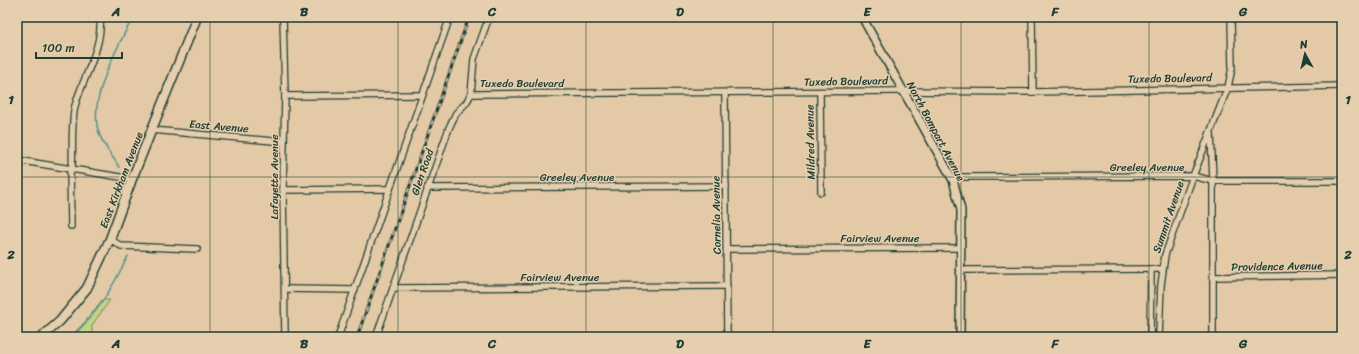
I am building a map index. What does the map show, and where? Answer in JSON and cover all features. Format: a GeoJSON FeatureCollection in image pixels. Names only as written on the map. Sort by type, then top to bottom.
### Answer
{"type":"FeatureCollection","features":[{"type":"Feature","properties":{"kind":"main road","name":"East Kirkham Avenue"},"geometry":{"type":"LineString","coordinates":[[42,337],[60,321],[87,288],[110,239],[132,179],[198,17]]}},
{"type":"Feature","properties":{"kind":"street"},"geometry":{"type":"LineString","coordinates":[[71,226],[71,168],[75,107],[97,43],[100,30],[100,17]]}},
{"type":"Feature","properties":{"kind":"street","name":"Lafayette Avenue"},"geometry":{"type":"LineString","coordinates":[[283,17],[285,96],[283,190],[285,337]]}},
{"type":"Feature","properties":{"kind":"street"},"geometry":{"type":"LineString","coordinates":[[338,337],[450,17]]}},
{"type":"Feature","properties":{"kind":"street"},"geometry":{"type":"LineString","coordinates":[[471,94],[474,59],[489,17]]}},
{"type":"Feature","properties":{"kind":"street","name":"North Bompart Avenue"},"geometry":{"type":"LineString","coordinates":[[862,17],[953,180],[960,210],[960,337]]}},
{"type":"Feature","properties":{"kind":"street"},"geometry":{"type":"LineString","coordinates":[[1032,17],[1033,92]]}},
{"type":"Feature","properties":{"kind":"street","name":"Summit Avenue"},"geometry":{"type":"LineString","coordinates":[[1159,337],[1162,269],[1169,242],[1228,87],[1232,68],[1232,17]]}},
{"type":"Feature","properties":{"kind":"street","name":"Tuxedo Boulevard"},"geometry":{"type":"LineString","coordinates":[[471,94],[902,91],[1033,92],[1228,87],[1342,86]]}},
{"type":"Feature","properties":{"kind":"street","name":"Mildred Avenue"},"geometry":{"type":"LineString","coordinates":[[820,92],[821,192]]}},
{"type":"Feature","properties":{"kind":"street","name":"Cornelia Avenue"},"geometry":{"type":"LineString","coordinates":[[725,93],[727,337]]}},
{"type":"Feature","properties":{"kind":"street","name":"Glen Road"},"geometry":{"type":"LineString","coordinates":[[376,337],[449,128],[456,113],[466,103],[471,94]]}},
{"type":"Feature","properties":{"kind":"street"},"geometry":{"type":"LineString","coordinates":[[285,96],[422,95]]}},
{"type":"Feature","properties":{"kind":"street","name":"East Avenue"},"geometry":{"type":"LineString","coordinates":[[152,130],[284,142]]}},
{"type":"Feature","properties":{"kind":"street","name":"Summit Avenue"},"geometry":{"type":"LineString","coordinates":[[1211,131],[1213,181],[1213,337]]}},
{"type":"Feature","properties":{"kind":"street"},"geometry":{"type":"LineString","coordinates":[[17,160],[132,179]]}},
{"type":"Feature","properties":{"kind":"street","name":"Greeley Avenue"},"geometry":{"type":"LineString","coordinates":[[953,180],[959,177],[1193,176],[1213,181],[1342,181]]}},
{"type":"Feature","properties":{"kind":"street","name":"Greeley Avenue"},"geometry":{"type":"LineString","coordinates":[[427,188],[726,186]]}},
{"type":"Feature","properties":{"kind":"street"},"geometry":{"type":"LineString","coordinates":[[283,190],[390,189]]}},
{"type":"Feature","properties":{"kind":"street"},"geometry":{"type":"LineString","coordinates":[[110,239],[121,246],[197,249]]}},
{"type":"Feature","properties":{"kind":"street","name":"Fairview Avenue"},"geometry":{"type":"LineString","coordinates":[[727,249],[960,248]]}},
{"type":"Feature","properties":{"kind":"street"},"geometry":{"type":"LineString","coordinates":[[1150,337],[1151,269]]}},
{"type":"Feature","properties":{"kind":"street"},"geometry":{"type":"LineString","coordinates":[[961,270],[1162,269]]}},
{"type":"Feature","properties":{"kind":"street","name":"Providence Avenue"},"geometry":{"type":"LineString","coordinates":[[1212,277],[1342,275]]}},
{"type":"Feature","properties":{"kind":"street","name":"Fairview Avenue"},"geometry":{"type":"LineString","coordinates":[[393,288],[727,286]]}},
{"type":"Feature","properties":{"kind":"street"},"geometry":{"type":"LineString","coordinates":[[285,289],[355,290]]}},
{"type":"Feature","properties":{"kind":"green space"},"geometry":{"type":"Polygon","coordinates":[[[102,300],[110,300],[92,325],[92,337],[70,337],[86,321],[102,300]]]}},
{"type":"Feature","properties":{"kind":"waterway"},"geometry":{"type":"LineString","coordinates":[[119,167],[99,135],[96,117],[101,87],[106,72],[133,17]]}},
{"type":"Feature","properties":{"kind":"waterway"},"geometry":{"type":"LineString","coordinates":[[71,337],[81,328],[104,300],[128,256]]}},
{"type":"Feature","properties":{"kind":"railway"},"geometry":{"type":"LineString","coordinates":[[357,337],[469,17]]}}]}
